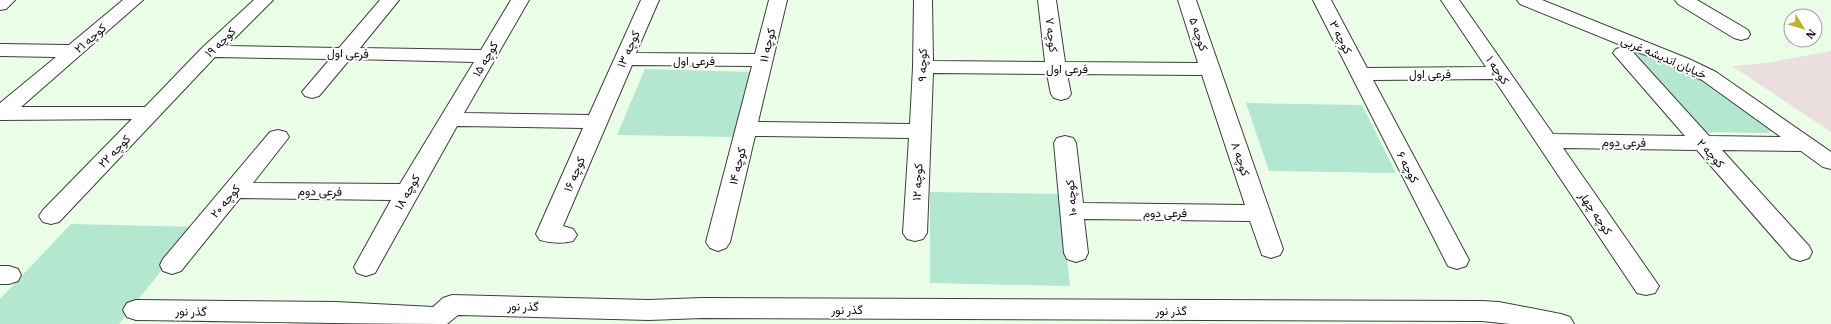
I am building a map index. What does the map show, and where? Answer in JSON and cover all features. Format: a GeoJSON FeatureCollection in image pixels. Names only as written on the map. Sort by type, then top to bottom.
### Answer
{"type":"FeatureCollection","features":[{"type":"Feature","properties":{"kind":"street"},"geometry":{"type":"LineString","coordinates":[[0,5],[6,0]]}},
{"type":"Feature","properties":{"kind":"street","name":"کوچه ۲۱"},"geometry":{"type":"LineString","coordinates":[[1,113],[134,0]]}},
{"type":"Feature","properties":{"kind":"street","name":"کوچه ۱۹"},"geometry":{"type":"LineString","coordinates":[[177,86],[264,0]]}},
{"type":"Feature","properties":{"kind":"street"},"geometry":{"type":"LineString","coordinates":[[312,92],[390,0]]}},
{"type":"Feature","properties":{"kind":"street","name":"کوچه ۱۵"},"geometry":{"type":"LineString","coordinates":[[451,119],[486,56],[520,0]]}},
{"type":"Feature","properties":{"kind":"street","name":"کوچه ۱۳"},"geometry":{"type":"LineString","coordinates":[[607,99],[650,0]]}},
{"type":"Feature","properties":{"kind":"street","name":"کوچه ۱۱"},"geometry":{"type":"LineString","coordinates":[[755,91],[778,0]]}},
{"type":"Feature","properties":{"kind":"street","name":"کوچه ۹"},"geometry":{"type":"LineString","coordinates":[[920,131],[923,67],[922,0]]}},
{"type":"Feature","properties":{"kind":"street","name":"کوچه ۷"},"geometry":{"type":"LineString","coordinates":[[1047,0],[1056,68],[1062,94]]}},
{"type":"Feature","properties":{"kind":"street","name":"کوچه ۵"},"geometry":{"type":"LineString","coordinates":[[1187,0],[1210,69]]}},
{"type":"Feature","properties":{"kind":"street","name":"کوچه ۳"},"geometry":{"type":"LineString","coordinates":[[1322,0],[1360,74]]}},
{"type":"Feature","properties":{"kind":"street","name":"کوچه ۱"},"geometry":{"type":"LineString","coordinates":[[1450,0],[1546,141]]}},
{"type":"Feature","properties":{"kind":"street","name":"خیابان اندیشه غربی"},"geometry":{"type":"LineString","coordinates":[[1526,0],[1682,63],[1709,76],[1831,162]]}},
{"type":"Feature","properties":{"kind":"street"},"geometry":{"type":"LineString","coordinates":[[1684,0],[1741,34]]}},
{"type":"Feature","properties":{"kind":"street"},"geometry":{"type":"LineString","coordinates":[[0,50],[74,51]]}},
{"type":"Feature","properties":{"kind":"street","name":"فرعی اول"},"geometry":{"type":"LineString","coordinates":[[210,52],[486,56]]}},
{"type":"Feature","properties":{"kind":"street","name":"کوچه ۲"},"geometry":{"type":"LineString","coordinates":[[1623,53],[1800,252]]}},
{"type":"Feature","properties":{"kind":"street","name":"فرعی اول"},"geometry":{"type":"LineString","coordinates":[[624,59],[763,60]]}},
{"type":"Feature","properties":{"kind":"street","name":"فرعی اول"},"geometry":{"type":"LineString","coordinates":[[923,67],[1210,69]]}},
{"type":"Feature","properties":{"kind":"street","name":"کوچه ۸"},"geometry":{"type":"LineString","coordinates":[[1210,69],[1271,249]]}},
{"type":"Feature","properties":{"kind":"street","name":"فرعی اول"},"geometry":{"type":"LineString","coordinates":[[1360,74],[1500,73]]}},
{"type":"Feature","properties":{"kind":"street","name":"کوچه ۶"},"geometry":{"type":"LineString","coordinates":[[1360,74],[1457,260]]}},
{"type":"Feature","properties":{"kind":"street","name":"کوچه ۲۲"},"geometry":{"type":"LineString","coordinates":[[51,216],[177,86]]}},
{"type":"Feature","properties":{"kind":"street","name":"کوچه ۱۴"},"geometry":{"type":"LineString","coordinates":[[718,242],[755,91]]}},
{"type":"Feature","properties":{"kind":"street","name":"کوچه ۱۶"},"geometry":{"type":"LineString","coordinates":[[565,235],[548,234],[607,99]]}},
{"type":"Feature","properties":{"kind":"street"},"geometry":{"type":"LineString","coordinates":[[1,113],[150,113]]}},
{"type":"Feature","properties":{"kind":"street"},"geometry":{"type":"LineString","coordinates":[[451,119],[597,122]]}},
{"type":"Feature","properties":{"kind":"street","name":"کوچه ۱۸"},"geometry":{"type":"LineString","coordinates":[[366,267],[407,192],[451,119]]}},
{"type":"Feature","properties":{"kind":"street"},"geometry":{"type":"LineString","coordinates":[[746,129],[920,131]]}},
{"type":"Feature","properties":{"kind":"street","name":"کوچه ۱۲"},"geometry":{"type":"LineString","coordinates":[[915,233],[920,131]]}},
{"type":"Feature","properties":{"kind":"street","name":"کوچه ۲۰"},"geometry":{"type":"LineString","coordinates":[[172,265],[278,137]]}},
{"type":"Feature","properties":{"kind":"street","name":"فرعی دوم"},"geometry":{"type":"LineString","coordinates":[[1546,141],[1702,143]]}},
{"type":"Feature","properties":{"kind":"street","name":"کوچه چهار"},"geometry":{"type":"LineString","coordinates":[[1546,141],[1646,286]]}},
{"type":"Feature","properties":{"kind":"street","name":"کوچه ۱۰"},"geometry":{"type":"LineString","coordinates":[[1066,143],[1076,253]]}},
{"type":"Feature","properties":{"kind":"street"},"geometry":{"type":"LineString","coordinates":[[1702,143],[1806,144]]}},
{"type":"Feature","properties":{"kind":"street","name":"فرعی دوم"},"geometry":{"type":"LineString","coordinates":[[234,190],[407,192]]}},
{"type":"Feature","properties":{"kind":"street","name":"فرعی دوم"},"geometry":{"type":"LineString","coordinates":[[1072,212],[1258,213]]}},
{"type":"Feature","properties":{"kind":"street","name":"گذر نور"},"geometry":{"type":"LineString","coordinates":[[136,310],[336,312],[438,316],[452,305],[647,317],[702,308],[950,316],[1499,312],[1561,324]]}},
{"type":"Feature","properties":{"kind":"shaded area"},"geometry":{"type":"Polygon","coordinates":[[[1831,51],[1831,132],[1732,66],[1766,63],[1831,51]]]}},
{"type":"Feature","properties":{"kind":"green space"},"geometry":{"type":"Polygon","coordinates":[[[1626,44],[1691,72],[1774,130],[1767,133],[1702,132],[1626,44]]]}},
{"type":"Feature","properties":{"kind":"green space"},"geometry":{"type":"Polygon","coordinates":[[[645,69],[754,72],[735,137],[617,135],[645,69]]]}},
{"type":"Feature","properties":{"kind":"green space"},"geometry":{"type":"Polygon","coordinates":[[[1246,103],[1362,105],[1396,173],[1269,171],[1246,103]]]}},
{"type":"Feature","properties":{"kind":"green space"},"geometry":{"type":"Polygon","coordinates":[[[930,192],[1060,194],[1070,286],[930,283],[930,192]]]}},
{"type":"Feature","properties":{"kind":"green space"},"geometry":{"type":"Polygon","coordinates":[[[71,224],[200,227],[161,271],[119,324],[0,324],[0,299],[71,224]]]}}]}
